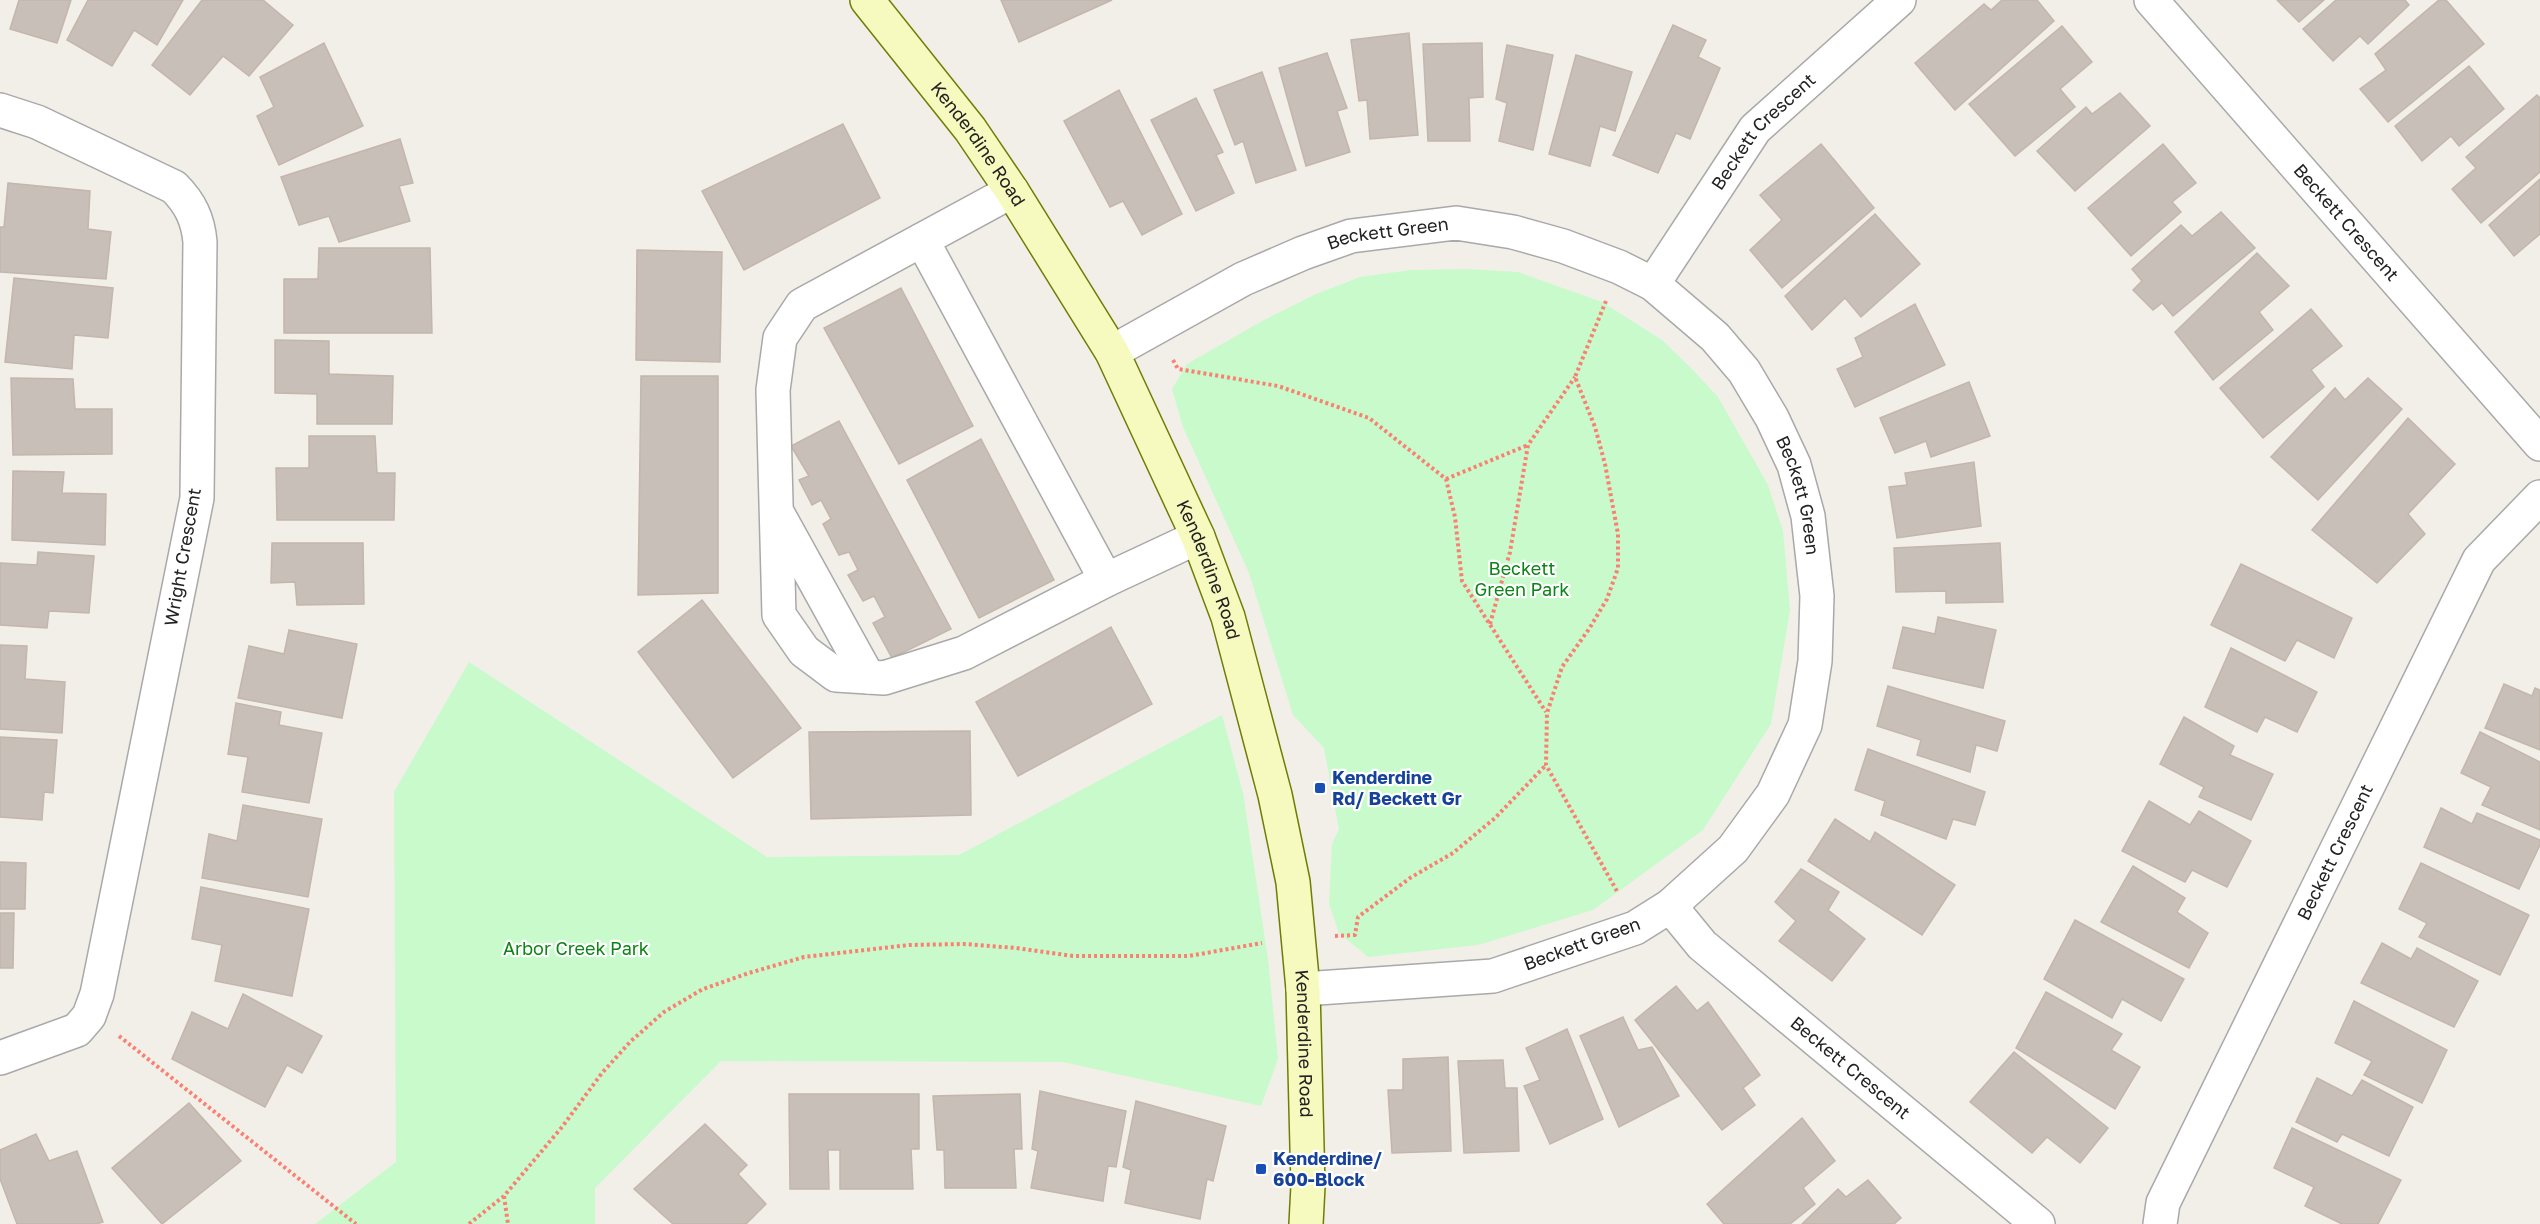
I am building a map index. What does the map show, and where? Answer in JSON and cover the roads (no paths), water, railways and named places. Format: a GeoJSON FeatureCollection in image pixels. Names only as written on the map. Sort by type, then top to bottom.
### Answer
{"type":"FeatureCollection","features":[{"type":"Feature","properties":{"kind":"street","name":"Kenderdine Road"},"geometry":{"type":"LineString","coordinates":[[867,0],[970,129],[1012,191],[1112,352],[1198,537],[1228,617],[1275,795],[1293,882],[1303,989],[1308,1186],[1306,1224]]}},
{"type":"Feature","properties":{"kind":"street","name":"Beckett Crescent"},"geometry":{"type":"LineString","coordinates":[[1653,284],[1755,129],[1899,0]]}},
{"type":"Feature","properties":{"kind":"street","name":"Beckett Crescent"},"geometry":{"type":"LineString","coordinates":[[2151,0],[2540,444]]}},
{"type":"Feature","properties":{"kind":"street","name":"Wright Crescent"},"geometry":{"type":"LineString","coordinates":[[0,110],[37,122],[168,184],[183,196],[190,206],[196,217],[200,242],[197,498],[97,994],[89,1016],[77,1030],[0,1058]]}},
{"type":"Feature","properties":{"kind":"street"},"geometry":{"type":"LineString","coordinates":[[1012,191],[802,305],[780,338],[773,390],[779,615],[804,651],[836,675],[884,678],[964,653],[1106,580],[1198,537]]}},
{"type":"Feature","properties":{"kind":"street","name":"Beckett Green"},"geometry":{"type":"LineString","coordinates":[[1112,352],[1243,279],[1303,253],[1351,236],[1456,223],[1513,232],[1563,246],[1619,267],[1653,284],[1715,337],[1744,371],[1772,417],[1794,465],[1808,516],[1817,596],[1815,661],[1805,726],[1773,794],[1732,849],[1670,906],[1635,928],[1493,976],[1303,989]]}},
{"type":"Feature","properties":{"kind":"street"},"geometry":{"type":"LineString","coordinates":[[922,240],[1106,580]]}},
{"type":"Feature","properties":{"kind":"street","name":"Beckett Crescent"},"geometry":{"type":"LineString","coordinates":[[2160,1224],[2163,1203],[2479,560],[2540,496]]}},
{"type":"Feature","properties":{"kind":"street"},"geometry":{"type":"LineString","coordinates":[[776,510],[868,677]]}},
{"type":"Feature","properties":{"kind":"street","name":"Beckett Crescent"},"geometry":{"type":"LineString","coordinates":[[1670,906],[1702,945],[2038,1224]]}},
{"type":"Feature","properties":{"kind":"place","name":"Kenderdine Rd/ Beckett Gr"},"geometry":{"type":"Point","coordinates":[1320,788]}},
{"type":"Feature","properties":{"kind":"place","name":"Kenderdine/ 600-Block"},"geometry":{"type":"Point","coordinates":[1261,1169]}},
{"type":"Feature","properties":{"kind":"park label","name":"Beckett Green Park"},"geometry":{"type":"Point","coordinates":[1522,579]}},
{"type":"Feature","properties":{"kind":"park label","name":"Arbor Creek Park"},"geometry":{"type":"Point","coordinates":[576,949]}}]}
